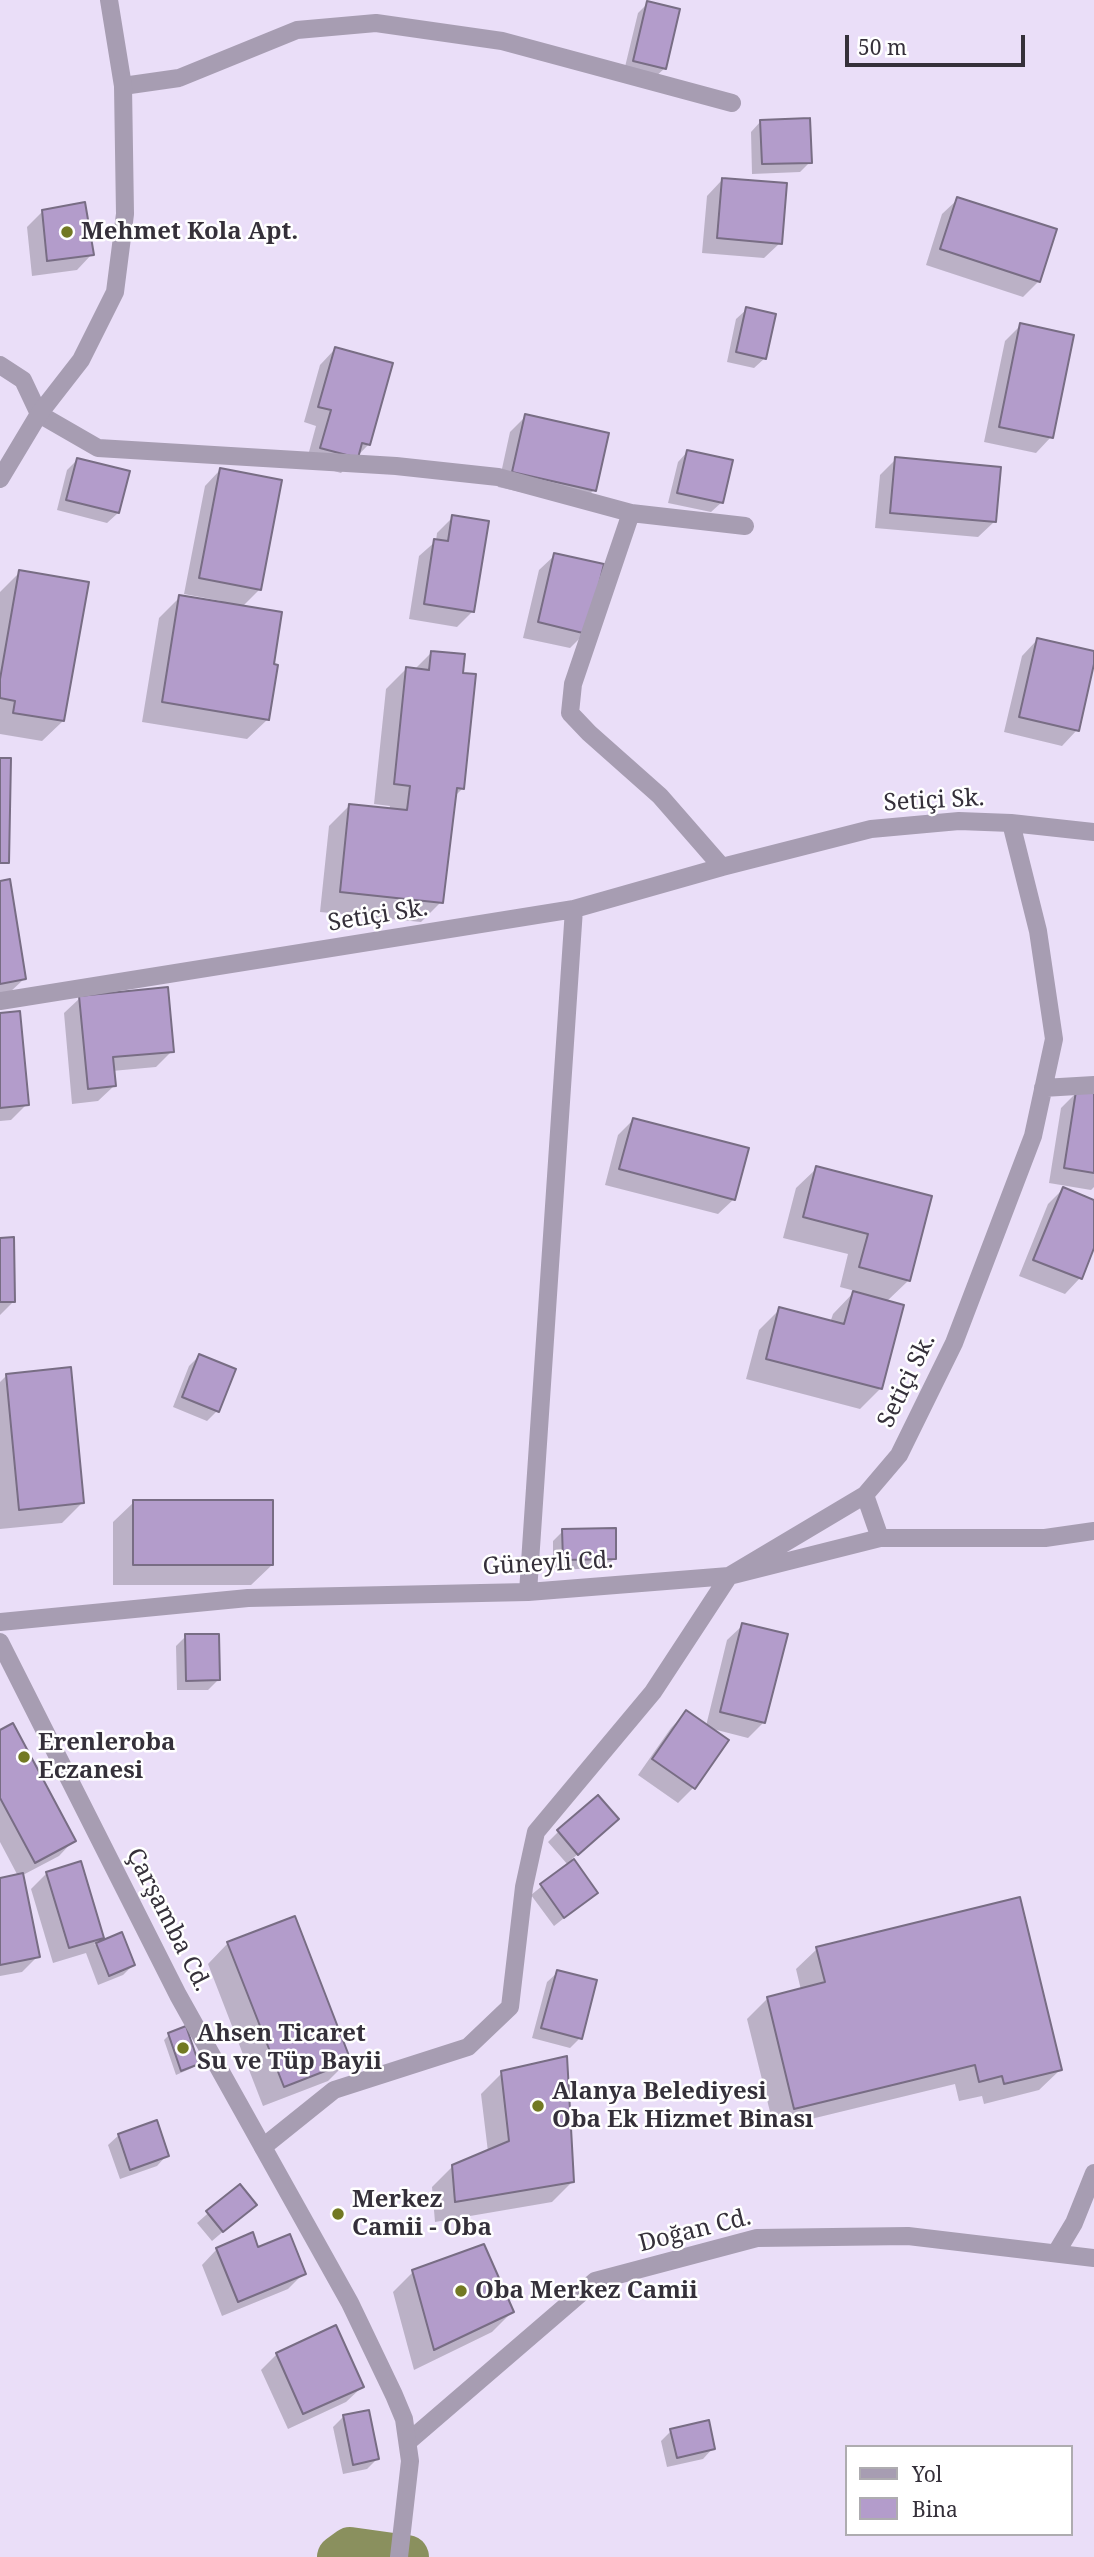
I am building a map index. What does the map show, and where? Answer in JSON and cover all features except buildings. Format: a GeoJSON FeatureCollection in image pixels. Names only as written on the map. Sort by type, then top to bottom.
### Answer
{"type":"FeatureCollection","features":[{"type":"Feature","properties":{"kind":"street"},"geometry":{"type":"LineString","coordinates":[[0,479],[39,414],[81,360],[115,292],[125,214],[123,86],[108,0]]}},
{"type":"Feature","properties":{"kind":"street"},"geometry":{"type":"LineString","coordinates":[[123,86],[179,78],[297,30],[376,23],[502,41],[732,103]]}},
{"type":"Feature","properties":{"kind":"street"},"geometry":{"type":"LineString","coordinates":[[0,365],[23,380],[39,414],[98,448],[396,466],[498,477],[631,513],[745,526]]}},
{"type":"Feature","properties":{"kind":"street"},"geometry":{"type":"LineString","coordinates":[[631,513],[573,684],[570,713],[660,796],[722,867]]}},
{"type":"Feature","properties":{"kind":"street","name":"Setiçi Sk."},"geometry":{"type":"LineString","coordinates":[[0,1001],[574,909],[871,829],[959,821],[1011,823],[1038,932],[1054,1039],[1033,1136],[954,1343],[899,1455],[865,1495],[729,1576]]}},
{"type":"Feature","properties":{"kind":"street"},"geometry":{"type":"LineString","coordinates":[[1011,823],[1094,832]]}},
{"type":"Feature","properties":{"kind":"street"},"geometry":{"type":"LineString","coordinates":[[528,1592],[574,909]]}},
{"type":"Feature","properties":{"kind":"street"},"geometry":{"type":"LineString","coordinates":[[1043,1088],[1094,1085]]}},
{"type":"Feature","properties":{"kind":"street"},"geometry":{"type":"LineString","coordinates":[[865,1495],[880,1538]]}},
{"type":"Feature","properties":{"kind":"street","name":"Güneyli Cd."},"geometry":{"type":"LineString","coordinates":[[0,1622],[248,1598],[528,1592],[729,1576],[880,1538],[1045,1538],[1094,1531]]}},
{"type":"Feature","properties":{"kind":"street"},"geometry":{"type":"LineString","coordinates":[[263,2147],[334,2090],[468,2047],[510,2007],[524,1887],[536,1832],[653,1692],[729,1576]]}},
{"type":"Feature","properties":{"kind":"street","name":"Çarşamba Cd."},"geometry":{"type":"LineString","coordinates":[[0,1642],[178,1995],[350,2303],[404,2418],[408,2441],[409,2484],[399,2557]]}},
{"type":"Feature","properties":{"kind":"street"},"geometry":{"type":"LineString","coordinates":[[1055,2253],[1074,2223],[1094,2173]]}},
{"type":"Feature","properties":{"kind":"street","name":"Doğan Cd."},"geometry":{"type":"LineString","coordinates":[[408,2441],[595,2281],[757,2238],[908,2236],[1094,2258]]}},
{"type":"Feature","properties":{"kind":"waterway"},"geometry":{"type":"LineString","coordinates":[[339,2557],[350,2549],[407,2557]]}},
{"type":"Feature","properties":{"kind":"place","name":"Mehmet Kola Apt."},"geometry":{"type":"Point","coordinates":[67,232]}},
{"type":"Feature","properties":{"kind":"place","name":"Erenleroba Eczanesi"},"geometry":{"type":"Point","coordinates":[24,1757]}},
{"type":"Feature","properties":{"kind":"place","name":"Ahsen Ticaret Su ve Tüp Bayii"},"geometry":{"type":"Point","coordinates":[183,2048]}},
{"type":"Feature","properties":{"kind":"place","name":"Alanya Belediyesi Oba Ek Hizmet Binası"},"geometry":{"type":"Point","coordinates":[538,2106]}},
{"type":"Feature","properties":{"kind":"place","name":"Merkez Camii - Oba"},"geometry":{"type":"Point","coordinates":[338,2214]}},
{"type":"Feature","properties":{"kind":"place","name":"Oba Merkez Camii"},"geometry":{"type":"Point","coordinates":[461,2291]}}]}
